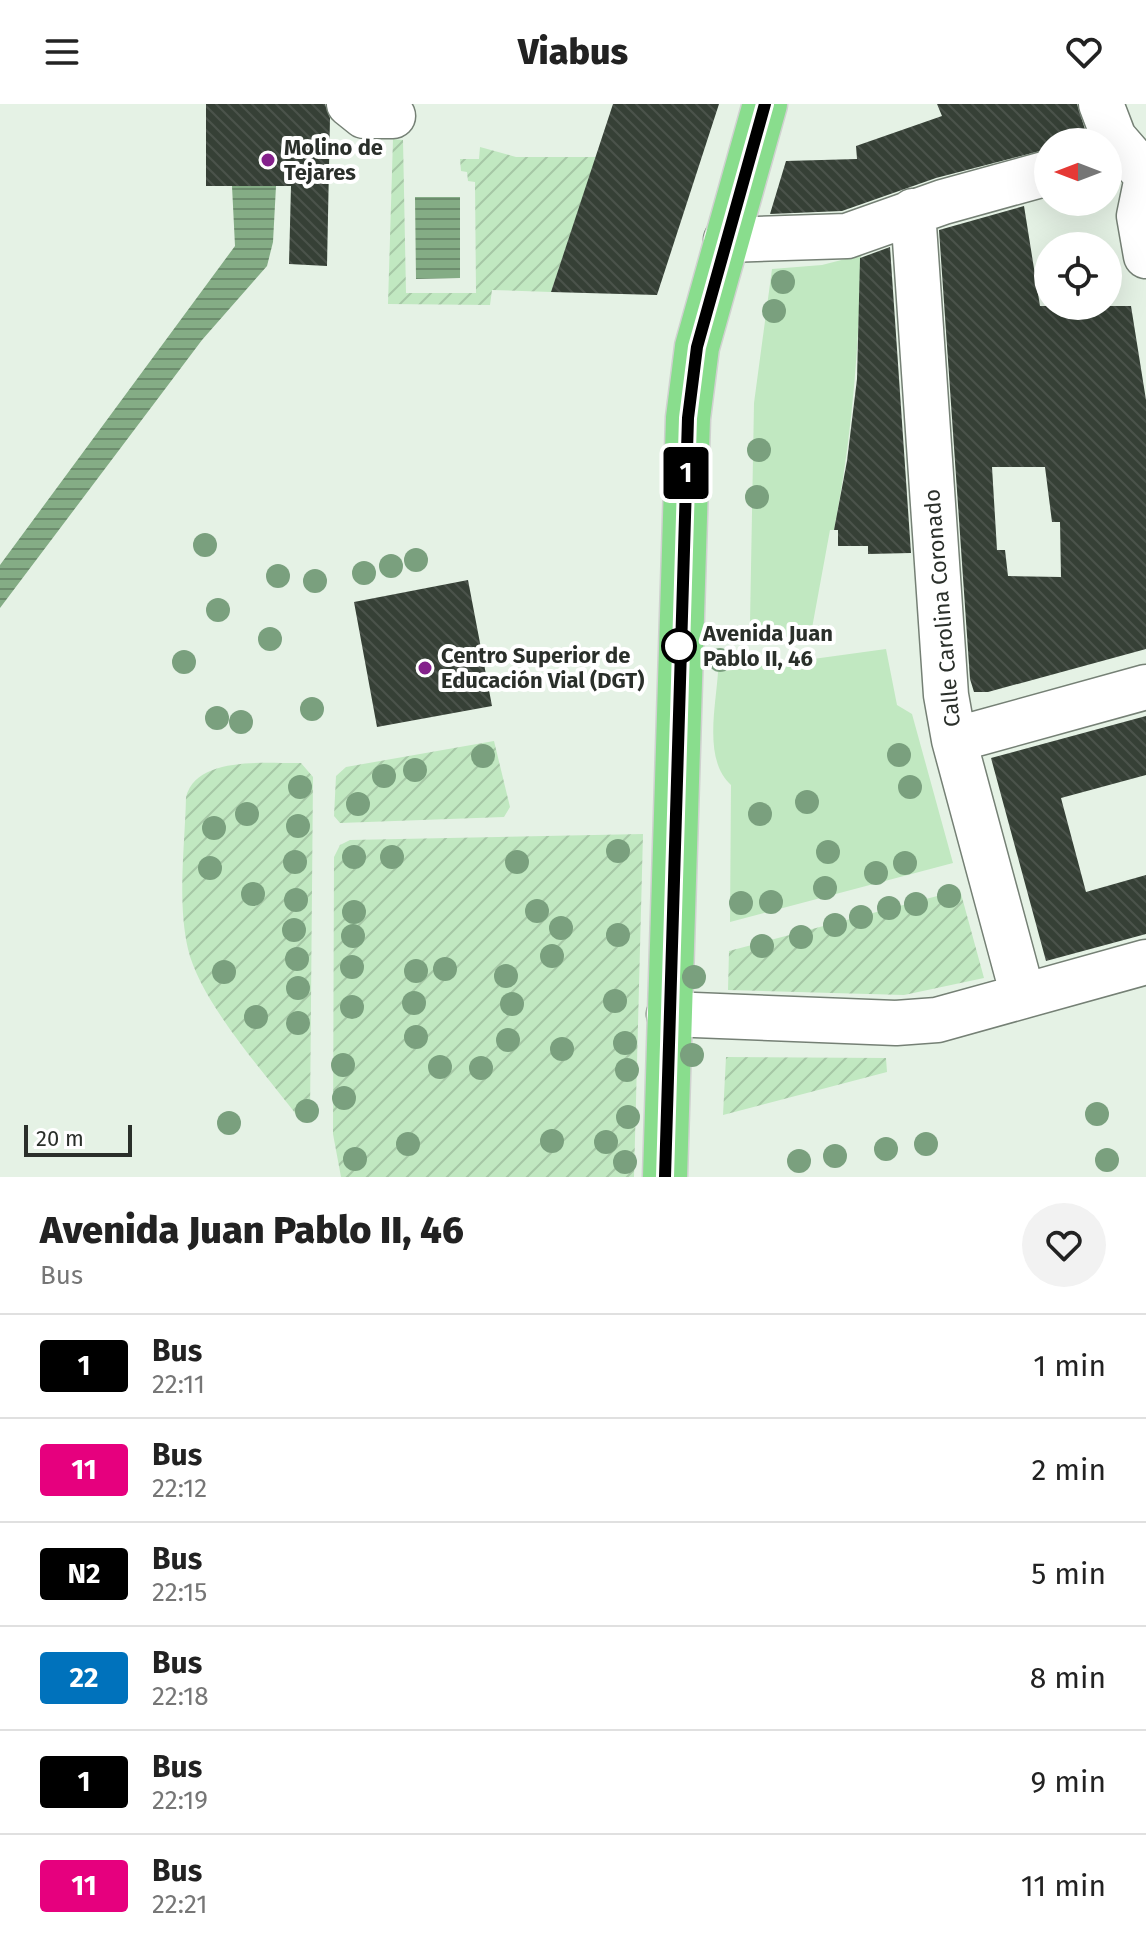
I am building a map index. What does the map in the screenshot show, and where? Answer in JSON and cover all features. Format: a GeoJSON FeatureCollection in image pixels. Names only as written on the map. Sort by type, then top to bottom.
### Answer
{"type":"FeatureCollection","features":[{"type":"Feature","properties":{"kind":"highway"},"geometry":{"type":"LineString","coordinates":[[665,1177],[688,418],[697,347],[765,104]]}},
{"type":"Feature","properties":{"kind":"street"},"geometry":{"type":"LineString","coordinates":[[349,104],[364,116],[393,116]]}},
{"type":"Feature","properties":{"kind":"street"},"geometry":{"type":"LineString","coordinates":[[1101,104],[1114,138],[1146,178],[1139,216],[1146,256]]}},
{"type":"Feature","properties":{"kind":"street"},"geometry":{"type":"LineString","coordinates":[[1122,170],[1146,178]]}},
{"type":"Feature","properties":{"kind":"street"},"geometry":{"type":"LineString","coordinates":[[726,240],[847,236],[913,211],[1034,177]]}},
{"type":"Feature","properties":{"kind":"street","name":"Calle Carolina Coronado"},"geometry":{"type":"LineString","coordinates":[[913,211],[943,671],[954,740],[1023,996]]}},
{"type":"Feature","properties":{"kind":"street"},"geometry":{"type":"LineString","coordinates":[[954,740],[1146,687]]}},
{"type":"Feature","properties":{"kind":"street"},"geometry":{"type":"LineString","coordinates":[[669,1014],[896,1023],[937,1020],[1146,962]]}},
{"type":"Feature","properties":{"kind":"shaded area"},"geometry":{"type":"Polygon","coordinates":[[[393,139],[403,140],[406,293],[476,293],[475,182],[468,181],[467,172],[461,171],[460,159],[479,159],[480,147],[516,157],[596,157],[551,292],[492,290],[490,305],[388,304],[393,139]]]}},
{"type":"Feature","properties":{"kind":"shaded area"},"geometry":{"type":"Polygon","coordinates":[[[232,186],[276,186],[273,242],[267,266],[202,340],[0,608],[0,565],[235,246],[232,186]]]}},
{"type":"Feature","properties":{"kind":"shaded area"},"geometry":{"type":"Polygon","coordinates":[[[415,197],[460,197],[460,278],[416,279],[415,197]]]}},
{"type":"Feature","properties":{"kind":"shaded area"},"geometry":{"type":"Polygon","coordinates":[[[861,255],[854,393],[834,530],[830,530],[810,639],[789,638],[750,623],[754,403],[772,269],[822,265],[861,255]]]}},
{"type":"Feature","properties":{"kind":"shaded area"},"geometry":{"type":"Polygon","coordinates":[[[886,649],[897,705],[912,714],[953,863],[730,922],[731,785],[717,762],[713,732],[718,672],[886,649]]]}},
{"type":"Feature","properties":{"kind":"shaded area"},"geometry":{"type":"Polygon","coordinates":[[[494,741],[510,807],[504,817],[340,823],[334,816],[336,776],[346,767],[494,741]]]}},
{"type":"Feature","properties":{"kind":"shaded area"},"geometry":{"type":"Polygon","coordinates":[[[253,763],[301,763],[313,777],[310,1117],[307,1120],[298,1117],[206,992],[188,949],[182,893],[186,797],[193,784],[204,774],[218,768],[253,763]]]}},
{"type":"Feature","properties":{"kind":"shaded area"},"geometry":{"type":"Polygon","coordinates":[[[643,834],[634,1177],[341,1177],[333,1134],[334,857],[340,845],[350,840],[643,834]]]}},
{"type":"Feature","properties":{"kind":"shaded area"},"geometry":{"type":"Polygon","coordinates":[[[960,890],[984,978],[904,995],[728,990],[729,951],[960,890]]]}},
{"type":"Feature","properties":{"kind":"shaded area"},"geometry":{"type":"Polygon","coordinates":[[[726,1057],[886,1058],[887,1072],[723,1115],[726,1057]]]}},
{"type":"Feature","properties":{"kind":"building","name":"Molino de Tejares"},"geometry":{"type":"Polygon","coordinates":[[[206,104],[325,104],[330,118],[327,266],[289,264],[291,186],[206,186],[206,104]]]}},
{"type":"Feature","properties":{"kind":"building"},"geometry":{"type":"Polygon","coordinates":[[[613,104],[719,104],[657,295],[551,292],[613,104]]]}},
{"type":"Feature","properties":{"kind":"building"},"geometry":{"type":"Polygon","coordinates":[[[937,104],[1077,104],[1085,128],[1034,128],[1034,153],[936,178],[842,211],[770,214],[786,161],[857,159],[856,146],[942,116],[937,104]]]}},
{"type":"Feature","properties":{"kind":"building"},"geometry":{"type":"Polygon","coordinates":[[[1024,206],[1034,268],[1034,320],[1122,320],[1122,306],[1131,306],[1146,400],[1146,649],[988,692],[974,692],[970,679],[939,230],[1024,206]],[[992,467],[997,550],[1005,550],[1008,576],[1061,577],[1060,522],[1052,522],[1045,467],[992,467]]]}},
{"type":"Feature","properties":{"kind":"building"},"geometry":{"type":"Polygon","coordinates":[[[890,247],[911,553],[868,554],[868,546],[838,546],[838,530],[834,530],[847,461],[857,379],[860,258],[890,247]]]}},
{"type":"Feature","properties":{"kind":"building","name":"Centro Superior de Educación Vial (DGT)"},"geometry":{"type":"Polygon","coordinates":[[[468,580],[492,706],[377,727],[354,602],[468,580]]]}},
{"type":"Feature","properties":{"kind":"building"},"geometry":{"type":"Polygon","coordinates":[[[1146,716],[1146,775],[1061,798],[1086,892],[1146,875],[1146,934],[1046,961],[991,758],[1146,716]]]}},
{"type":"Feature","properties":{"kind":"bus line","name":"1"},"geometry":{"type":"LineString","coordinates":[[665,1177],[688,418],[697,347],[765,104]]}},
{"type":"Feature","properties":{"kind":"place","name":"Molino de Tejares"},"geometry":{"type":"Point","coordinates":[268,160]}},
{"type":"Feature","properties":{"kind":"place","name":"Avenida Juan Pablo II, 46"},"geometry":{"type":"Point","coordinates":[679,646]}},
{"type":"Feature","properties":{"kind":"place","name":"Centro Superior de Educación Vial (DGT)"},"geometry":{"type":"Point","coordinates":[425,668]}}]}
